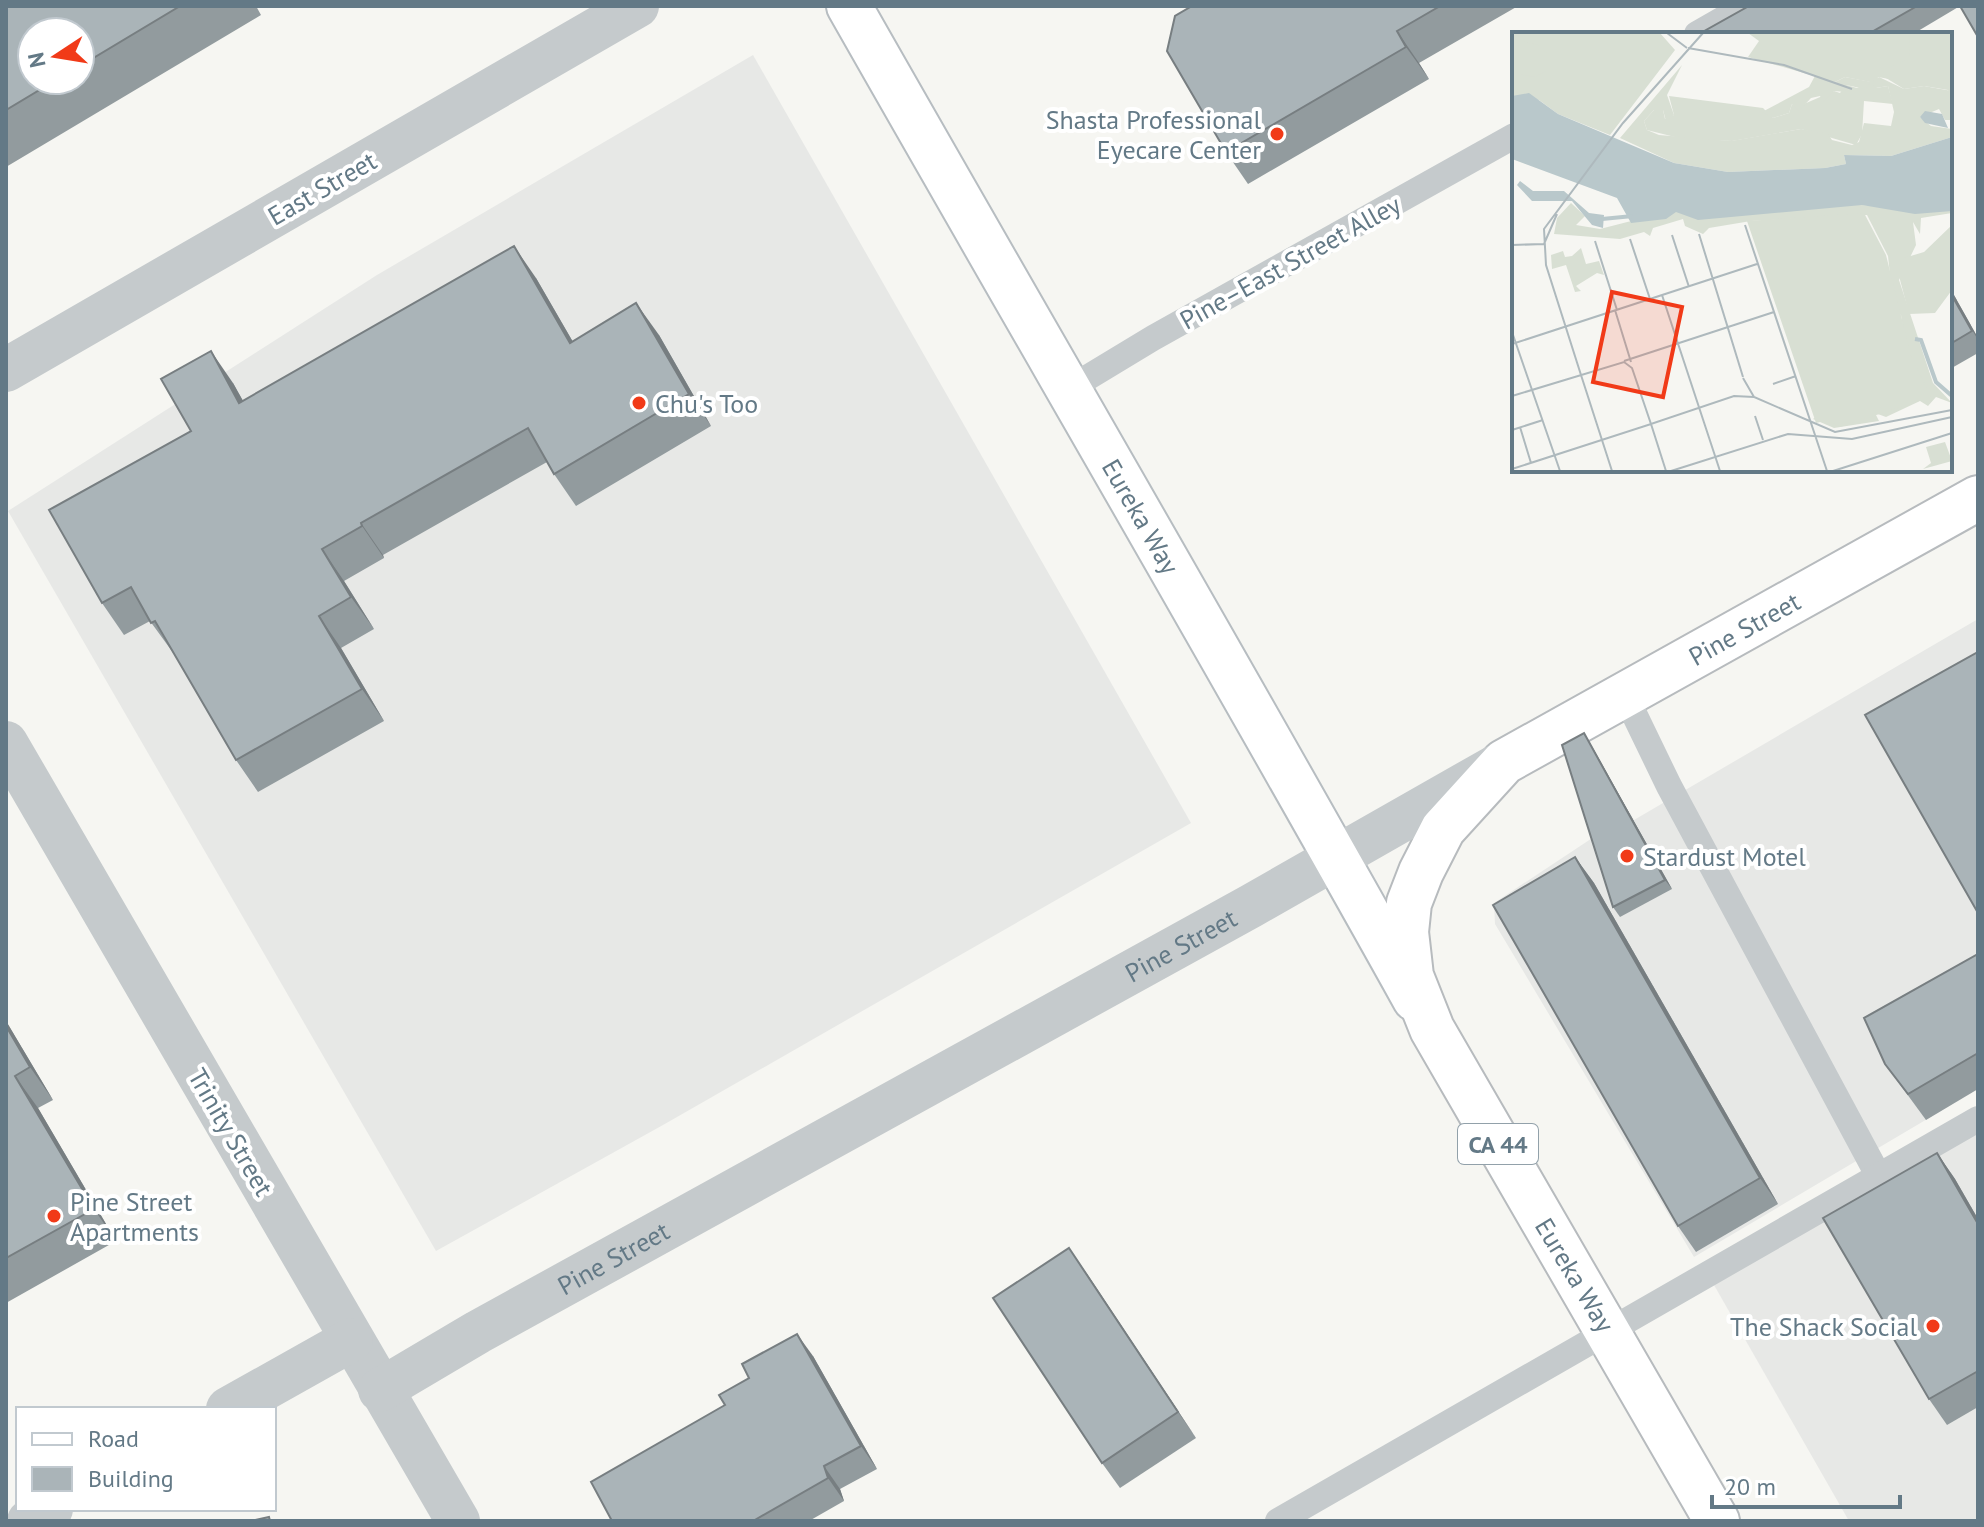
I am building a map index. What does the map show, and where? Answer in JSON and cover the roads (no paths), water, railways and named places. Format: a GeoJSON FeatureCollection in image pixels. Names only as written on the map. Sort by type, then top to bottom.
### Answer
{"type":"FeatureCollection","features":[{"type":"Feature","properties":{"kind":"main road","name":"Eureka Way"},"geometry":{"type":"LineString","coordinates":[[849,6],[1067,390],[1143,517],[1432,1029],[1717,1521]]}},
{"type":"Feature","properties":{"kind":"main road","name":"Pine Street"},"geometry":{"type":"LineString","coordinates":[[1504,762],[1978,498]]}},
{"type":"Feature","properties":{"kind":"main road","name":"Eureka Way"},"geometry":{"type":"LineString","coordinates":[[1432,1029],[1411,976],[1406,932],[1409,903],[1443,829],[1504,762]]}},
{"type":"Feature","properties":{"kind":"street","name":"East Street"},"geometry":{"type":"LineString","coordinates":[[6,370],[637,6]]}},
{"type":"Feature","properties":{"kind":"street","name":"Trinity Street"},"geometry":{"type":"LineString","coordinates":[[6,743],[458,1521]]}},
{"type":"Feature","properties":{"kind":"street","name":"Pine Street"},"geometry":{"type":"LineString","coordinates":[[380,1390],[466,1339],[1337,858],[1504,762]]}},
{"type":"Feature","properties":{"kind":"street"},"geometry":{"type":"LineString","coordinates":[[232,1407],[351,1340]]}},
{"type":"Feature","properties":{"kind":"street"},"geometry":{"type":"LineString","coordinates":[[29,1521],[47,1511]]}},
{"type":"Feature","properties":{"kind":"lane"},"geometry":{"type":"LineString","coordinates":[[1700,32],[1746,6]]}},
{"type":"Feature","properties":{"kind":"lane","name":"Pine–East Street Alley"},"geometry":{"type":"LineString","coordinates":[[1067,390],[1153,338],[1512,137]]}},
{"type":"Feature","properties":{"kind":"lane"},"geometry":{"type":"LineString","coordinates":[[1624,693],[1669,786],[1878,1175]]}},
{"type":"Feature","properties":{"kind":"lane"},"geometry":{"type":"LineString","coordinates":[[1278,1521],[1978,1119]]}},
{"type":"Feature","properties":{"kind":"place","name":"Shasta Professional Eyecare Center"},"geometry":{"type":"Point","coordinates":[1277,134]}},
{"type":"Feature","properties":{"kind":"place","name":"Chu's Too"},"geometry":{"type":"Point","coordinates":[639,403]}},
{"type":"Feature","properties":{"kind":"place","name":"Stardust Motel"},"geometry":{"type":"Point","coordinates":[1627,856]}},
{"type":"Feature","properties":{"kind":"place","name":"Pine Street Apartments"},"geometry":{"type":"Point","coordinates":[54,1216]}},
{"type":"Feature","properties":{"kind":"place","name":"The Shack Social"},"geometry":{"type":"Point","coordinates":[1933,1326]}}]}
